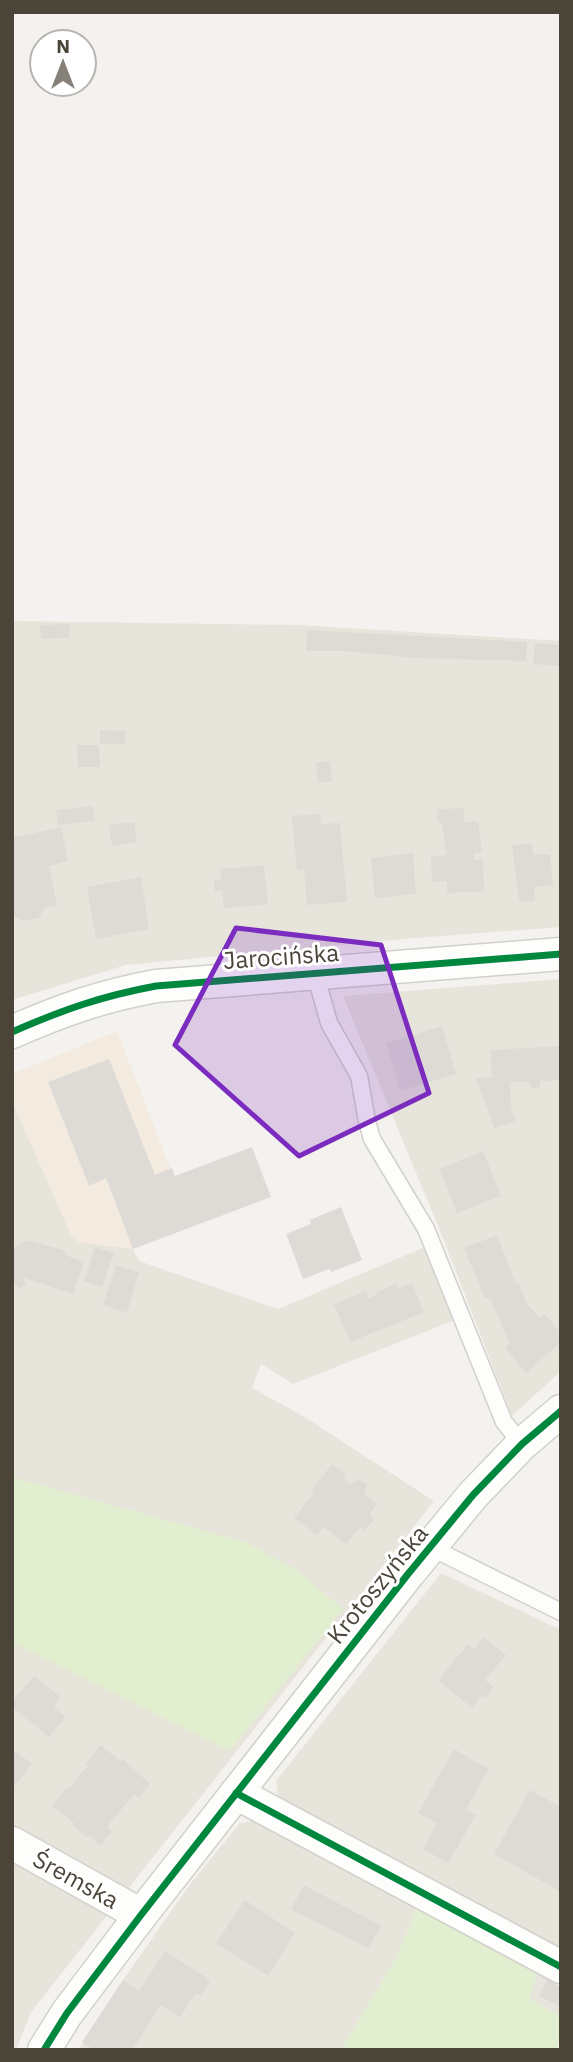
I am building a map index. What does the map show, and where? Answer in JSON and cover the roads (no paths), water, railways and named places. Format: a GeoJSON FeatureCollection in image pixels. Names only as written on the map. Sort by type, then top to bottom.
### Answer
{"type":"FeatureCollection","features":[{"type":"Feature","properties":{"kind":"street","name":"Jarocińska"},"geometry":{"type":"LineString","coordinates":[[12,1032],[74,1006],[124,992],[195,981],[561,954]]}},
{"type":"Feature","properties":{"kind":"street","name":"Krotoszyńska"},"geometry":{"type":"LineString","coordinates":[[44,2050],[67,2012],[141,1915],[430,1547],[473,1495],[523,1444],[561,1411]]}},
{"type":"Feature","properties":{"kind":"street"},"geometry":{"type":"LineString","coordinates":[[236,1793],[561,1967]]}},
{"type":"Feature","properties":{"kind":"street","name":"Śremska"},"geometry":{"type":"LineString","coordinates":[[12,1843],[141,1915]]}},
{"type":"Feature","properties":{"kind":"lane"},"geometry":{"type":"LineString","coordinates":[[315,973],[329,1023],[359,1076],[372,1139],[426,1229],[504,1422],[523,1444]]}},
{"type":"Feature","properties":{"kind":"lane"},"geometry":{"type":"LineString","coordinates":[[430,1547],[561,1612]]}}]}
